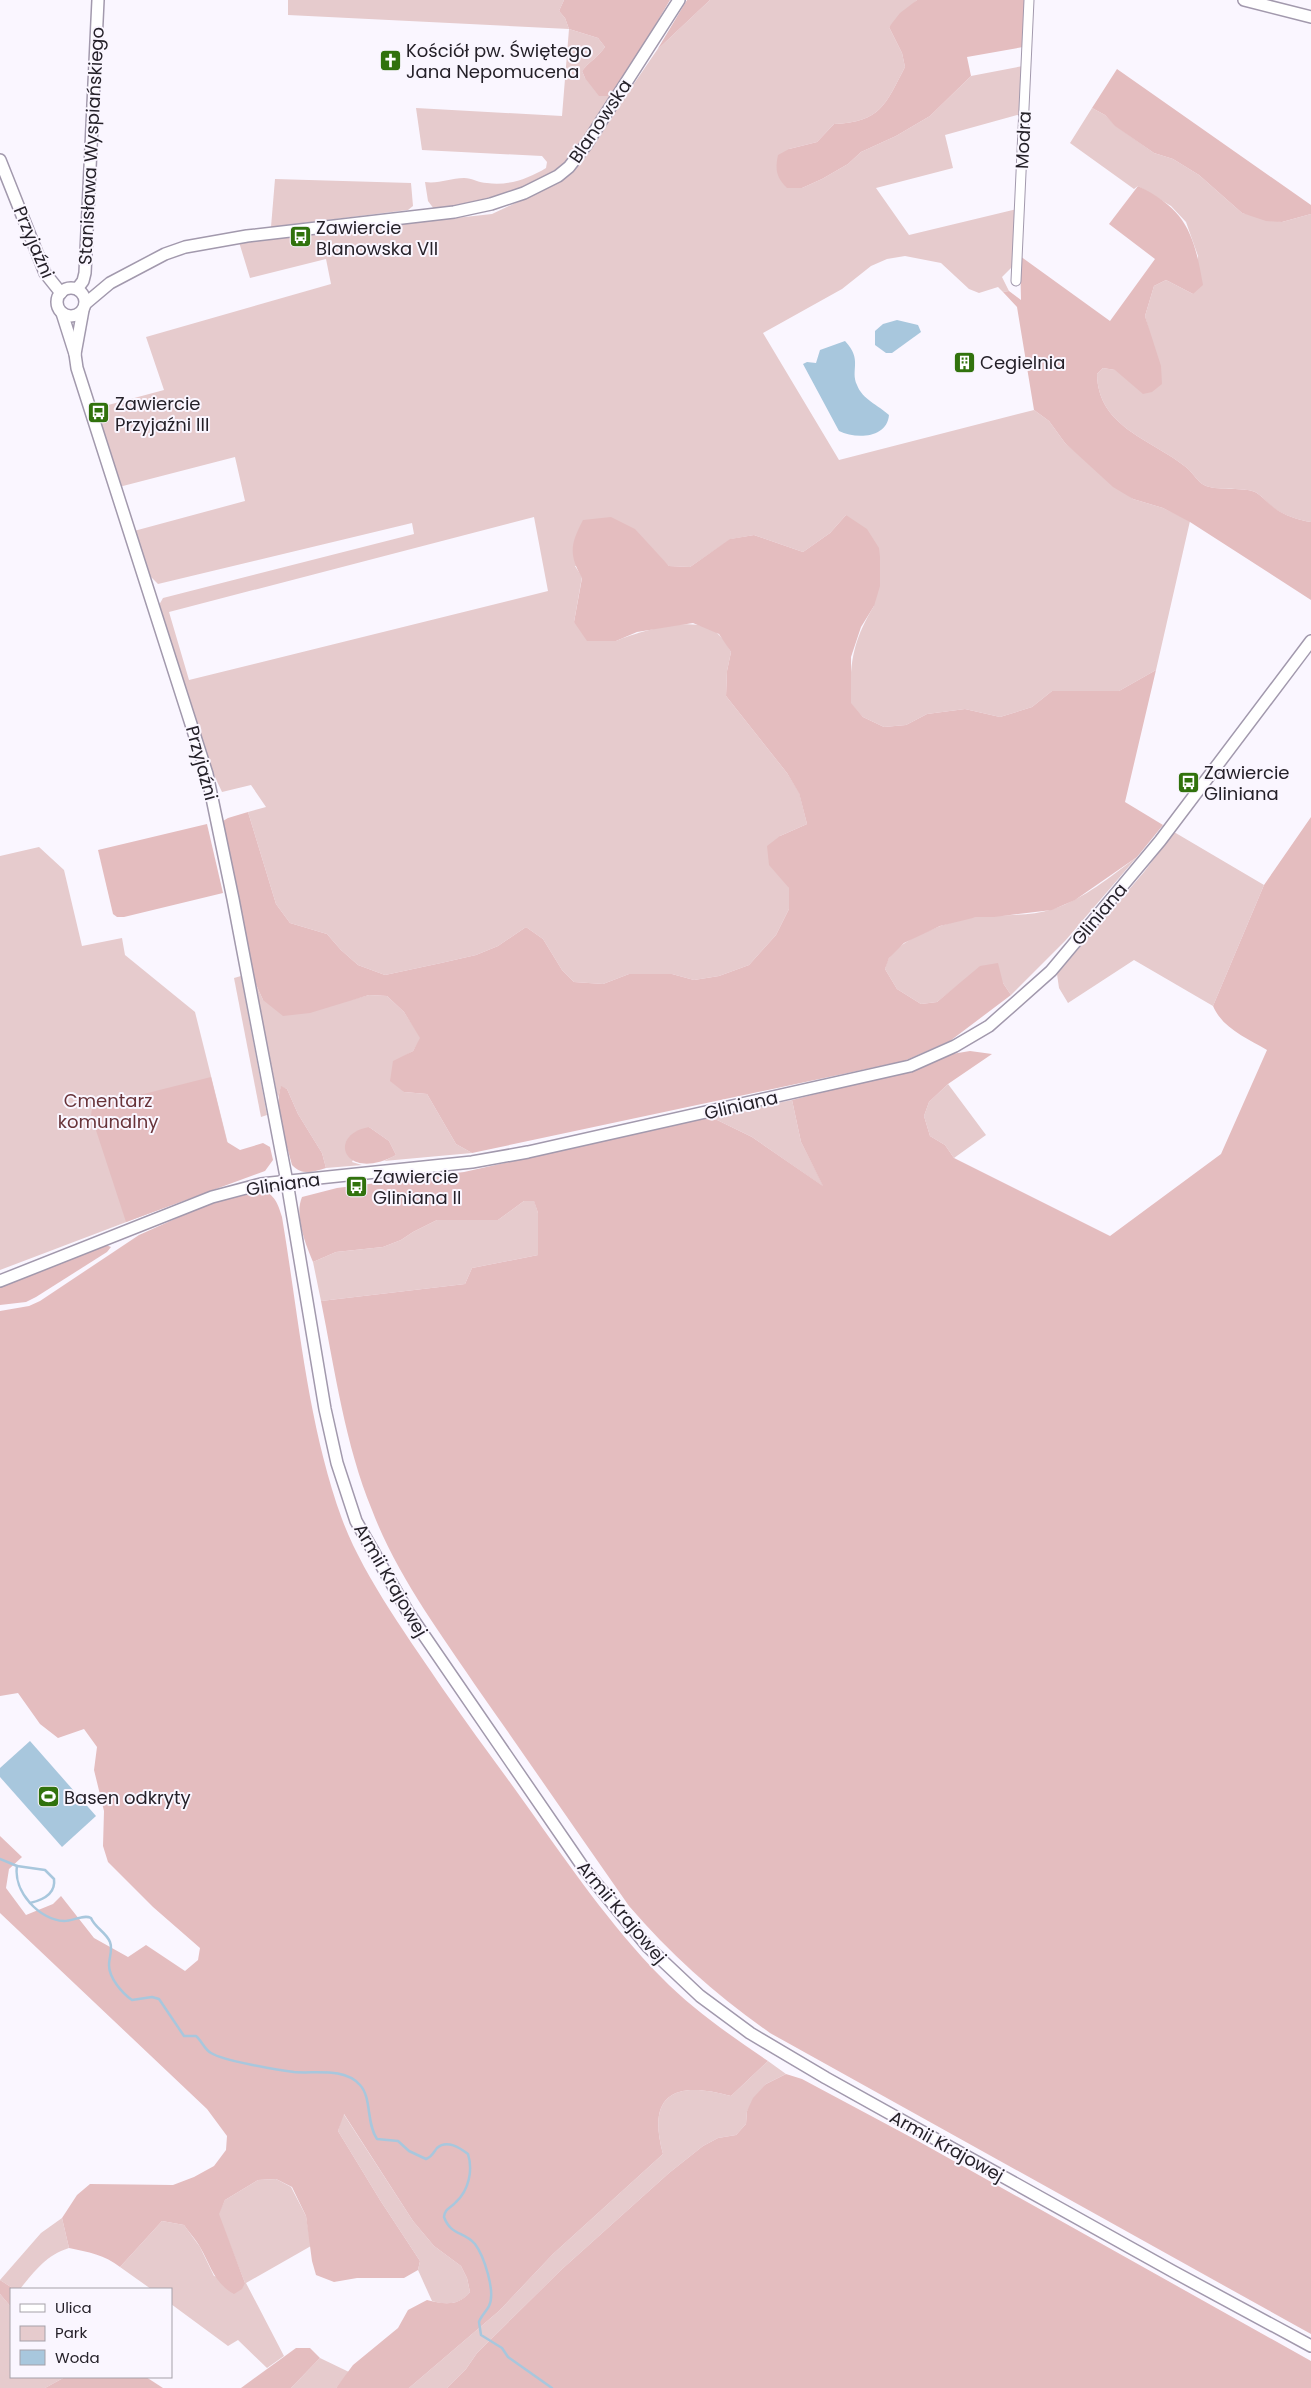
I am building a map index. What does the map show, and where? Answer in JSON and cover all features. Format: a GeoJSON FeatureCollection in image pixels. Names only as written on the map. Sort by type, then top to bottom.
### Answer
{"type":"FeatureCollection","features":[{"type":"Feature","properties":{"kind":"street","name":"Stanisława Wyspiańskiego"},"geometry":{"type":"LineString","coordinates":[[80,285],[98,0]]}},
{"type":"Feature","properties":{"kind":"street","name":"Blanowska"},"geometry":{"type":"LineString","coordinates":[[84,307],[110,283],[173,251],[205,242],[454,212],[491,204],[541,185],[569,167],[586,146],[679,0]]}},
{"type":"Feature","properties":{"kind":"street","name":"Modra"},"geometry":{"type":"LineString","coordinates":[[1016,281],[1030,0]]}},
{"type":"Feature","properties":{"kind":"street"},"geometry":{"type":"LineString","coordinates":[[1244,0],[1311,17]]}},
{"type":"Feature","properties":{"kind":"street","name":"Przyjaźni"},"geometry":{"type":"LineString","coordinates":[[0,160],[45,273],[61,294]]}},
{"type":"Feature","properties":{"kind":"street"},"geometry":{"type":"LineString","coordinates":[[80,285],[84,307],[74,316],[62,313],[57,303],[61,294],[68,289],[80,285],[110,283]]}},
{"type":"Feature","properties":{"kind":"street","name":"Przyjaźni"},"geometry":{"type":"LineString","coordinates":[[75,354],[84,307]]}},
{"type":"Feature","properties":{"kind":"street","name":"Przyjaźni"},"geometry":{"type":"LineString","coordinates":[[62,313],[117,497],[204,761],[234,899],[287,1182]]}},
{"type":"Feature","properties":{"kind":"street","name":"Gliniana"},"geometry":{"type":"LineString","coordinates":[[0,1281],[212,1198],[261,1184],[472,1162],[528,1152],[910,1066],[955,1046],[988,1026],[1051,971],[1160,841],[1311,641]]}},
{"type":"Feature","properties":{"kind":"street","name":"Armii Krajowej"},"geometry":{"type":"LineString","coordinates":[[287,1182],[325,1409],[337,1463],[356,1520],[368,1546],[427,1641],[585,1870],[648,1947],[700,1996],[761,2040],[1065,2212],[1311,2346]]}},
{"type":"Feature","properties":{"kind":"green space"},"geometry":{"type":"Polygon","coordinates":[[[288,0],[564,0],[559,11],[565,18],[569,29],[288,15],[288,0]]]}},
{"type":"Feature","properties":{"kind":"green space"},"geometry":{"type":"Polygon","coordinates":[[[564,0],[670,0],[618,88],[608,96],[599,96],[582,71],[605,47],[598,38],[569,29],[565,18],[559,11],[564,0]]]}},
{"type":"Feature","properties":{"kind":"green space"},"geometry":{"type":"Polygon","coordinates":[[[687,0],[710,0],[657,50],[687,0]]]}},
{"type":"Feature","properties":{"kind":"green space"},"geometry":{"type":"Polygon","coordinates":[[[710,0],[917,0],[889,27],[902,53],[905,67],[886,101],[880,109],[862,120],[834,124],[817,142],[789,149],[787,188],[802,188],[822,179],[848,164],[861,152],[896,136],[930,116],[971,76],[1023,66],[1021,114],[945,135],[953,168],[876,188],[909,235],[1017,209],[1013,266],[1002,277],[1009,291],[1003,292],[998,287],[979,293],[969,289],[941,263],[905,256],[887,259],[871,266],[842,289],[763,333],[839,460],[1034,410],[1049,421],[1065,443],[1133,499],[1163,508],[1190,521],[1156,670],[1119,691],[1052,691],[1032,707],[1000,717],[965,709],[927,714],[906,725],[884,727],[863,717],[851,704],[851,677],[854,653],[861,630],[874,606],[846,515],[830,533],[803,552],[754,535],[731,539],[690,567],[669,566],[660,558],[575,566],[582,577],[574,622],[616,641],[670,626],[699,625],[711,629],[722,638],[731,652],[727,671],[726,696],[787,773],[799,792],[807,824],[780,836],[789,888],[789,909],[776,935],[749,965],[719,976],[694,980],[672,974],[629,974],[603,984],[574,982],[562,970],[543,939],[526,927],[498,946],[476,955],[385,975],[358,965],[327,934],[290,923],[276,904],[248,812],[266,807],[251,785],[222,792],[214,775],[159,605],[163,598],[414,534],[412,523],[158,584],[150,576],[134,531],[245,501],[235,457],[119,487],[97,408],[164,390],[146,337],[331,284],[326,259],[250,278],[239,242],[492,214],[550,187],[577,167],[657,50],[710,0]],[[534,517],[169,612],[189,680],[548,591],[534,517]]]}},
{"type":"Feature","properties":{"kind":"green space"},"geometry":{"type":"Polygon","coordinates":[[[917,0],[1025,0],[1023,47],[967,57],[971,76],[930,116],[896,136],[861,152],[848,164],[822,179],[802,188],[787,188],[777,173],[778,155],[789,149],[817,142],[834,124],[850,123],[872,115],[886,101],[905,67],[902,53],[889,27],[900,13],[917,0]]]}},
{"type":"Feature","properties":{"kind":"green space"},"geometry":{"type":"Polygon","coordinates":[[[569,29],[598,38],[605,47],[582,71],[585,78],[618,88],[580,145],[554,171],[522,187],[465,205],[434,209],[428,201],[425,182],[464,178],[495,184],[510,182],[539,172],[546,168],[547,162],[542,156],[422,150],[416,108],[562,116],[569,29]]]}},
{"type":"Feature","properties":{"kind":"green space"},"geometry":{"type":"Polygon","coordinates":[[[1117,69],[1311,205],[1311,214],[1282,222],[1266,221],[1242,213],[1199,175],[1173,159],[1154,153],[1115,126],[1105,115],[1092,108],[1117,69]]]}},
{"type":"Feature","properties":{"kind":"green space"},"geometry":{"type":"Polygon","coordinates":[[[1092,108],[1105,115],[1116,126],[1154,153],[1173,159],[1199,175],[1242,213],[1282,222],[1311,214],[1311,522],[1281,512],[1272,507],[1255,492],[1203,485],[1187,468],[1129,430],[1117,420],[1107,407],[1100,392],[1097,374],[1103,368],[1115,370],[1151,338],[1145,316],[1154,286],[1166,280],[1193,294],[1198,256],[1186,222],[1171,206],[1138,186],[1134,189],[1070,143],[1092,108]]]}},
{"type":"Feature","properties":{"kind":"green space"},"geometry":{"type":"Polygon","coordinates":[[[275,179],[411,183],[413,206],[408,210],[271,227],[275,179]]]}},
{"type":"Feature","properties":{"kind":"green space"},"geometry":{"type":"Polygon","coordinates":[[[1138,186],[1168,204],[1186,225],[1196,251],[1203,285],[1193,294],[1166,280],[1154,286],[1145,316],[1161,366],[1162,384],[1152,392],[1143,394],[1115,370],[1103,368],[1097,374],[1100,392],[1107,407],[1117,420],[1143,440],[1187,468],[1203,485],[1255,492],[1281,512],[1311,522],[1311,600],[1190,522],[1163,508],[1133,499],[1113,487],[1065,443],[1049,421],[1034,410],[1017,307],[1003,292],[1009,291],[1021,300],[1020,256],[1110,321],[1155,259],[1109,224],[1138,186]]]}},
{"type":"Feature","properties":{"kind":"green space"},"geometry":{"type":"Polygon","coordinates":[[[846,515],[867,529],[879,548],[880,557],[880,586],[874,606],[861,627],[851,657],[851,703],[863,717],[884,727],[906,725],[927,714],[965,709],[1000,717],[1032,707],[1052,691],[1119,691],[1156,670],[1125,802],[1163,825],[1137,857],[1075,900],[1052,910],[994,917],[977,917],[940,926],[904,943],[889,958],[885,969],[897,989],[921,1004],[937,1002],[980,966],[998,963],[1003,983],[1011,995],[950,1041],[904,1061],[472,1153],[456,1144],[427,1094],[404,1092],[390,1081],[393,1061],[413,1051],[420,1038],[404,1012],[387,996],[369,995],[310,1013],[283,1016],[263,1000],[254,980],[223,821],[248,812],[276,904],[290,923],[327,934],[358,965],[385,975],[476,955],[498,946],[526,927],[543,939],[562,970],[574,982],[603,984],[629,974],[672,974],[694,980],[719,976],[749,965],[776,935],[789,909],[789,888],[769,865],[767,846],[780,836],[807,824],[799,793],[787,773],[726,696],[727,671],[731,652],[719,634],[693,623],[637,632],[616,641],[587,641],[574,622],[582,578],[573,555],[574,542],[583,520],[611,517],[635,529],[669,566],[690,567],[730,539],[754,535],[803,552],[830,533],[846,515]]]}},
{"type":"Feature","properties":{"kind":"green space"},"geometry":{"type":"Polygon","coordinates":[[[1311,817],[1311,2334],[770,2033],[695,1974],[645,1924],[629,1906],[480,1692],[435,1626],[394,1558],[372,1510],[355,1459],[342,1407],[321,1301],[465,1284],[472,1268],[538,1255],[538,1213],[534,1201],[524,1201],[498,1220],[437,1220],[401,1240],[383,1247],[336,1252],[313,1262],[302,1230],[299,1213],[302,1197],[337,1188],[464,1172],[711,1117],[752,1137],[823,1186],[801,1142],[792,1100],[911,1070],[946,1055],[970,1051],[992,1054],[948,1084],[929,1102],[924,1116],[930,1136],[945,1145],[954,1158],[1110,1236],[1221,1154],[1267,1050],[1229,1027],[1217,1014],[1213,1006],[1264,885],[1311,817]]]}},
{"type":"Feature","properties":{"kind":"green space"},"geometry":{"type":"Polygon","coordinates":[[[207,824],[223,893],[124,917],[117,917],[113,914],[98,850],[207,824]]]}},
{"type":"Feature","properties":{"kind":"green space"},"geometry":{"type":"Polygon","coordinates":[[[1174,832],[1264,885],[1213,1006],[1134,960],[1068,1003],[1059,988],[1057,974],[1144,872],[1174,832]]]}},
{"type":"Feature","properties":{"kind":"green space","name":"Cmentarz komunalny"},"geometry":{"type":"Polygon","coordinates":[[[39,847],[64,870],[82,946],[122,938],[125,955],[195,1012],[237,1180],[0,1270],[0,856],[39,847]]]}},
{"type":"Feature","properties":{"kind":"green space"},"geometry":{"type":"Polygon","coordinates":[[[1137,857],[1065,941],[1011,995],[1003,983],[957,986],[937,1002],[921,1004],[897,989],[885,969],[888,959],[896,950],[916,936],[929,930],[967,918],[1025,914],[1053,909],[1086,893],[1137,857]]]}},
{"type":"Feature","properties":{"kind":"green space"},"geometry":{"type":"Polygon","coordinates":[[[241,976],[267,1115],[261,1117],[234,978],[241,976]]]}},
{"type":"Feature","properties":{"kind":"green space"},"geometry":{"type":"Polygon","coordinates":[[[254,980],[263,1000],[339,1003],[369,995],[387,996],[404,1012],[421,1038],[413,1051],[394,1062],[404,1092],[427,1094],[456,1144],[472,1153],[384,1161],[396,1155],[389,1141],[369,1127],[352,1162],[362,1165],[326,1168],[322,1153],[298,1114],[287,1089],[281,1087],[278,1098],[254,980]]]}},
{"type":"Feature","properties":{"kind":"green space"},"geometry":{"type":"Polygon","coordinates":[[[211,1077],[227,1142],[240,1150],[263,1143],[270,1147],[273,1160],[265,1171],[126,1222],[91,1115],[92,1109],[100,1105],[211,1077]]]}},
{"type":"Feature","properties":{"kind":"green space"},"geometry":{"type":"Polygon","coordinates":[[[948,1084],[986,1135],[954,1158],[945,1145],[930,1136],[924,1116],[929,1102],[948,1084]]]}},
{"type":"Feature","properties":{"kind":"green space"},"geometry":{"type":"Polygon","coordinates":[[[281,1086],[287,1089],[298,1114],[322,1153],[326,1168],[304,1172],[292,1165],[279,1115],[278,1105],[281,1086]]]}},
{"type":"Feature","properties":{"kind":"green space"},"geometry":{"type":"Polygon","coordinates":[[[792,1100],[801,1142],[824,1187],[752,1137],[711,1117],[792,1100]]]}},
{"type":"Feature","properties":{"kind":"green space"},"geometry":{"type":"Polygon","coordinates":[[[369,1127],[389,1141],[396,1155],[378,1162],[364,1164],[353,1161],[347,1154],[345,1147],[348,1139],[356,1132],[369,1127]]]}},
{"type":"Feature","properties":{"kind":"green space"},"geometry":{"type":"Polygon","coordinates":[[[260,1189],[272,1197],[282,1217],[305,1370],[320,1445],[342,1519],[362,1563],[455,1707],[574,1872],[624,1937],[673,1989],[726,2032],[768,2061],[731,2096],[695,2090],[681,2091],[670,2096],[663,2104],[659,2117],[659,2133],[663,2154],[553,2254],[499,2311],[409,2388],[336,2388],[353,2365],[398,2328],[408,2310],[427,2300],[450,2303],[460,2300],[470,2292],[467,2278],[461,2266],[434,2246],[413,2221],[344,2114],[338,2131],[420,2261],[418,2270],[404,2278],[357,2278],[334,2282],[316,2275],[312,2261],[306,2216],[292,2187],[276,2179],[258,2180],[225,2200],[219,2214],[245,2283],[242,2289],[234,2294],[227,2290],[217,2279],[198,2244],[184,2225],[162,2221],[120,2267],[102,2257],[69,2248],[62,2218],[77,2195],[90,2184],[173,2185],[194,2177],[214,2166],[226,2150],[227,2136],[207,2109],[0,1913],[0,1836],[22,1857],[9,1869],[6,1888],[26,1915],[53,1904],[61,1896],[94,1938],[128,1957],[146,1945],[185,1971],[198,1960],[200,1948],[153,1907],[108,1862],[103,1846],[104,1811],[94,1770],[97,1747],[84,1729],[58,1738],[40,1724],[18,1693],[0,1696],[0,1311],[29,1306],[40,1301],[139,1235],[215,1201],[260,1189]]]}},
{"type":"Feature","properties":{"kind":"green space"},"geometry":{"type":"Polygon","coordinates":[[[534,1200],[538,1213],[538,1255],[472,1268],[465,1284],[321,1301],[313,1262],[336,1252],[383,1247],[401,1240],[437,1220],[498,1220],[524,1201],[534,1200]]]}},
{"type":"Feature","properties":{"kind":"green space"},"geometry":{"type":"Polygon","coordinates":[[[106,1245],[111,1247],[107,1252],[36,1297],[26,1302],[0,1305],[0,1287],[106,1245]]]}},
{"type":"Feature","properties":{"kind":"green space"},"geometry":{"type":"Polygon","coordinates":[[[768,2061],[786,2074],[766,2084],[747,2111],[746,2124],[736,2135],[718,2138],[703,2146],[669,2173],[561,2270],[477,2353],[466,2369],[447,2388],[409,2388],[499,2311],[553,2254],[663,2154],[659,2133],[659,2117],[663,2104],[670,2096],[681,2091],[695,2090],[731,2096],[768,2061]]]}},
{"type":"Feature","properties":{"kind":"green space"},"geometry":{"type":"Polygon","coordinates":[[[786,2074],[802,2079],[918,2141],[1311,2361],[1311,2388],[447,2388],[466,2369],[477,2353],[561,2270],[669,2173],[703,2146],[718,2138],[736,2135],[746,2124],[747,2111],[753,2098],[766,2084],[786,2074]]]}},
{"type":"Feature","properties":{"kind":"green space"},"geometry":{"type":"Polygon","coordinates":[[[343,2113],[413,2221],[434,2246],[461,2266],[467,2278],[470,2292],[462,2299],[452,2303],[432,2301],[418,2270],[420,2261],[338,2131],[343,2113]]]}},
{"type":"Feature","properties":{"kind":"green space"},"geometry":{"type":"Polygon","coordinates":[[[276,2179],[291,2187],[306,2216],[311,2246],[246,2283],[284,2356],[267,2368],[238,2340],[228,2346],[172,2305],[172,2288],[150,2288],[120,2267],[162,2221],[184,2225],[200,2247],[214,2276],[245,2283],[218,2214],[225,2200],[258,2180],[276,2179]]]}},
{"type":"Feature","properties":{"kind":"green space"},"geometry":{"type":"Polygon","coordinates":[[[62,2218],[69,2248],[47,2259],[21,2288],[12,2288],[0,2280],[41,2233],[62,2218]]]}},
{"type":"Feature","properties":{"kind":"green space"},"geometry":{"type":"Polygon","coordinates":[[[0,2280],[12,2288],[10,2288],[10,2306],[0,2294],[0,2280]]]}},
{"type":"Feature","properties":{"kind":"green space"},"geometry":{"type":"Polygon","coordinates":[[[0,2294],[10,2306],[10,2378],[63,2378],[45,2388],[0,2388],[0,2294]]]}},
{"type":"Feature","properties":{"kind":"green space"},"geometry":{"type":"Polygon","coordinates":[[[296,2348],[310,2348],[320,2358],[291,2388],[241,2388],[296,2348]]]}},
{"type":"Feature","properties":{"kind":"green space"},"geometry":{"type":"Polygon","coordinates":[[[320,2358],[349,2372],[336,2388],[291,2388],[320,2358]]]}},
{"type":"Feature","properties":{"kind":"green space"},"geometry":{"type":"Polygon","coordinates":[[[63,2378],[148,2378],[163,2388],[45,2388],[63,2378]]]}},
{"type":"Feature","properties":{"kind":"water"},"geometry":{"type":"Polygon","coordinates":[[[897,320],[918,325],[921,332],[892,353],[886,353],[875,345],[875,331],[883,324],[897,320]]]}},
{"type":"Feature","properties":{"kind":"water"},"geometry":{"type":"Polygon","coordinates":[[[845,341],[855,359],[855,380],[859,390],[866,398],[889,415],[883,429],[877,433],[861,436],[839,431],[803,364],[807,362],[816,363],[820,350],[845,341]]]}},
{"type":"Feature","properties":{"kind":"water","name":"Basen odkryty"},"geometry":{"type":"Polygon","coordinates":[[[30,1741],[96,1816],[62,1847],[0,1777],[0,1768],[30,1741]]]}},
{"type":"Feature","properties":{"kind":"waterway"},"geometry":{"type":"LineString","coordinates":[[0,1859],[17,1866],[19,1885],[24,1894],[37,1910],[46,1916],[64,1921],[85,1917],[91,1918],[110,1942],[110,1970],[117,1985],[132,2000],[152,1997],[159,1999],[184,2036],[196,2036],[211,2053],[239,2062],[294,2072],[328,2072],[346,2076],[353,2079],[364,2090],[371,2126],[377,2139],[398,2141],[409,2151],[426,2159],[437,2148],[445,2144],[453,2145],[468,2154],[470,2173],[467,2186],[460,2197],[447,2210],[444,2217],[450,2227],[475,2244],[485,2265],[490,2283],[491,2300],[479,2322],[481,2335],[502,2348],[508,2357],[552,2388]]}},
{"type":"Feature","properties":{"kind":"waterway"},"geometry":{"type":"LineString","coordinates":[[17,1866],[45,1870],[54,1879],[51,1892],[40,1900],[30,1903]]}},
{"type":"Feature","properties":{"kind":"place","name":"Kościół pw. Świętego Jana Nepomucena"},"geometry":{"type":"Point","coordinates":[390,60]}},
{"type":"Feature","properties":{"kind":"place","name":"Zawiercie Blanowska VII"},"geometry":{"type":"Point","coordinates":[300,237]}},
{"type":"Feature","properties":{"kind":"place","name":"Cegielnia"},"geometry":{"type":"Point","coordinates":[964,362]}},
{"type":"Feature","properties":{"kind":"place","name":"Zawiercie Przyjaźni III"},"geometry":{"type":"Point","coordinates":[99,413]}},
{"type":"Feature","properties":{"kind":"place","name":"Zawiercie Gliniana"},"geometry":{"type":"Point","coordinates":[1188,782]}},
{"type":"Feature","properties":{"kind":"place","name":"Zawiercie Gliniana II"},"geometry":{"type":"Point","coordinates":[357,1186]}},
{"type":"Feature","properties":{"kind":"place","name":"Basen odkryty"},"geometry":{"type":"Point","coordinates":[48,1797]}}]}
